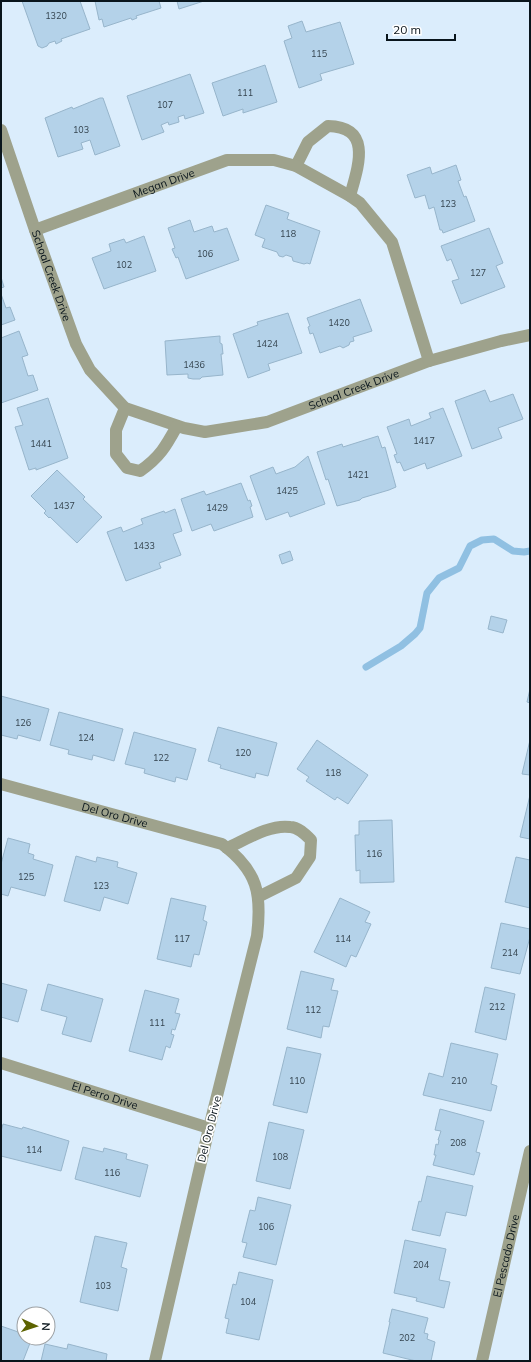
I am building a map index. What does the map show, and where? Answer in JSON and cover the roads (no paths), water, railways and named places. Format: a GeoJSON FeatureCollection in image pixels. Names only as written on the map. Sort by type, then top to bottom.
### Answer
{"type":"FeatureCollection","features":[{"type":"Feature","properties":{"kind":"street"},"geometry":{"type":"LineString","coordinates":[[296,166],[308,142],[328,126],[340,126],[354,135],[360,149],[358,167],[350,196]]}},
{"type":"Feature","properties":{"kind":"street","name":"Schoal Creek Drive"},"geometry":{"type":"LineString","coordinates":[[1,130],[76,344],[90,370],[125,408],[177,426],[204,432],[267,422],[429,362],[501,341],[530,335]]}},
{"type":"Feature","properties":{"kind":"street","name":"Megan Drive"},"geometry":{"type":"LineString","coordinates":[[35,230],[227,160],[274,160],[296,166],[360,202],[392,242],[429,362]]}},
{"type":"Feature","properties":{"kind":"street"},"geometry":{"type":"LineString","coordinates":[[125,408],[116,430],[116,454],[127,468],[140,470],[153,462],[163,451],[177,426]]}},
{"type":"Feature","properties":{"kind":"street","name":"Del Oro Drive"},"geometry":{"type":"LineString","coordinates":[[1,784],[222,844],[236,855],[250,871],[258,898],[259,914],[257,936],[209,1128],[155,1361]]}},
{"type":"Feature","properties":{"kind":"street"},"geometry":{"type":"LineString","coordinates":[[227,848],[271,828],[290,826],[302,832],[311,840],[310,857],[296,878],[258,898]]}},
{"type":"Feature","properties":{"kind":"street","name":"El Perro Drive"},"geometry":{"type":"LineString","coordinates":[[1,1063],[209,1128]]}},
{"type":"Feature","properties":{"kind":"street","name":"El Pescado Drive"},"geometry":{"type":"LineString","coordinates":[[482,1361],[530,1151]]}},
{"type":"Feature","properties":{"kind":"waterway"},"geometry":{"type":"LineString","coordinates":[[366,667],[401,646],[415,634],[420,628],[427,593],[439,578],[459,568],[470,546],[482,540],[494,539],[513,551],[530,551]]}}]}
